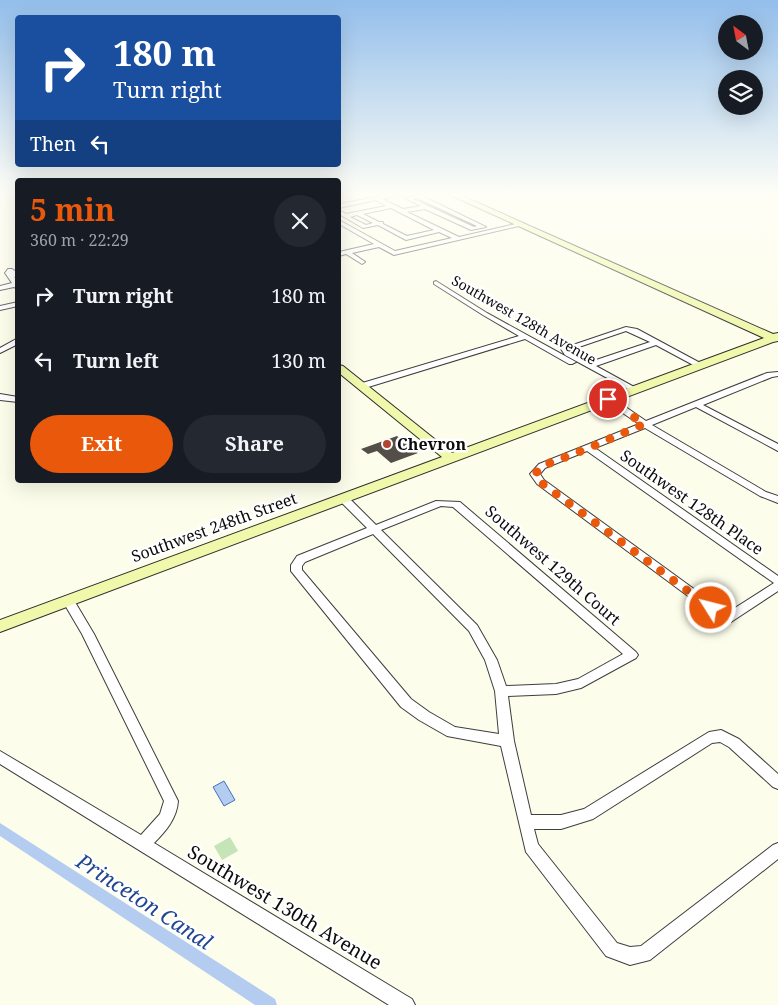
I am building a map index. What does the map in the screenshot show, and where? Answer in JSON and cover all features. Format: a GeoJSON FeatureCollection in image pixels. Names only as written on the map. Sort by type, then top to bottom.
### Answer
{"type":"FeatureCollection","features":[{"type":"Feature","properties":{"kind":"street"},"geometry":{"type":"LineString","coordinates":[[367,241],[389,256]]}},
{"type":"Feature","properties":{"kind":"street"},"geometry":{"type":"LineString","coordinates":[[341,253],[376,246],[398,254],[450,241]]}},
{"type":"Feature","properties":{"kind":"street"},"geometry":{"type":"LineString","coordinates":[[555,241],[776,340]]}},
{"type":"Feature","properties":{"kind":"street"},"geometry":{"type":"LineString","coordinates":[[346,252],[362,262]]}},
{"type":"Feature","properties":{"kind":"street"},"geometry":{"type":"LineString","coordinates":[[0,274],[15,278]]}},
{"type":"Feature","properties":{"kind":"street"},"geometry":{"type":"LineString","coordinates":[[0,288],[15,278]]}},
{"type":"Feature","properties":{"kind":"street","name":"Southwest 128th Avenue"},"geometry":{"type":"LineString","coordinates":[[436,283],[485,314],[629,392]]}},
{"type":"Feature","properties":{"kind":"street"},"geometry":{"type":"LineString","coordinates":[[0,308],[15,305]]}},
{"type":"Feature","properties":{"kind":"street"},"geometry":{"type":"LineString","coordinates":[[629,392],[565,350],[626,330],[634,331],[700,365]]}},
{"type":"Feature","properties":{"kind":"street"},"geometry":{"type":"LineString","coordinates":[[362,386],[526,336]]}},
{"type":"Feature","properties":{"kind":"street","name":"Southwest 248th Street"},"geometry":{"type":"LineString","coordinates":[[0,626],[700,365],[776,340]]}},
{"type":"Feature","properties":{"kind":"street"},"geometry":{"type":"LineString","coordinates":[[0,351],[15,342]]}},
{"type":"Feature","properties":{"kind":"street"},"geometry":{"type":"LineString","coordinates":[[590,365],[656,343]]}},
{"type":"Feature","properties":{"kind":"street"},"geometry":{"type":"LineString","coordinates":[[341,370],[451,458]]}},
{"type":"Feature","properties":{"kind":"street"},"geometry":{"type":"LineString","coordinates":[[778,374],[770,375],[644,424],[542,466],[535,474],[540,482],[727,619],[778,586]]}},
{"type":"Feature","properties":{"kind":"street"},"geometry":{"type":"LineString","coordinates":[[0,398],[15,400]]}},
{"type":"Feature","properties":{"kind":"street"},"geometry":{"type":"LineString","coordinates":[[604,401],[627,417],[644,424],[763,494],[778,500]]}},
{"type":"Feature","properties":{"kind":"street"},"geometry":{"type":"LineString","coordinates":[[696,404],[778,448]]}},
{"type":"Feature","properties":{"kind":"street","name":"Southwest 128th Place"},"geometry":{"type":"LineString","coordinates":[[589,448],[778,581]]}},
{"type":"Feature","properties":{"kind":"street"},"geometry":{"type":"LineString","coordinates":[[343,498],[473,628],[491,660],[502,690],[507,741],[531,847],[538,859],[612,950],[630,956],[644,954],[778,850]]}},
{"type":"Feature","properties":{"kind":"street","name":"Southwest 129th Court"},"geometry":{"type":"LineString","coordinates":[[375,529],[440,503],[456,504],[632,655],[581,683],[556,689],[502,690]]}},
{"type":"Feature","properties":{"kind":"street"},"geometry":{"type":"LineString","coordinates":[[375,529],[301,559],[296,565],[297,571],[406,703],[452,732],[507,741]]}},
{"type":"Feature","properties":{"kind":"street"},"geometry":{"type":"LineString","coordinates":[[68,600],[92,643],[171,801],[172,807],[168,815],[143,844]]}},
{"type":"Feature","properties":{"kind":"street"},"geometry":{"type":"LineString","coordinates":[[526,822],[561,822],[588,814],[709,738],[721,736],[734,743],[778,783]]}},
{"type":"Feature","properties":{"kind":"street","name":"Southwest 130th Avenue"},"geometry":{"type":"LineString","coordinates":[[0,757],[406,1005]]}},
{"type":"Feature","properties":{"kind":"green space"},"geometry":{"type":"Polygon","coordinates":[[[230,837],[238,851],[222,860],[214,846],[230,837]]]}},
{"type":"Feature","properties":{"kind":"water"},"geometry":{"type":"Polygon","coordinates":[[[224,781],[235,800],[224,806],[213,787],[224,781]]]}},
{"type":"Feature","properties":{"kind":"building"},"geometry":{"type":"Polygon","coordinates":[[[397,436],[418,453],[391,463],[377,451],[368,454],[361,449],[397,436]]]}},
{"type":"Feature","properties":{"kind":"waterway","name":"Princeton Canal"},"geometry":{"type":"LineString","coordinates":[[0,829],[269,1005]]}},
{"type":"Feature","properties":{"kind":"place","name":"Chevron"},"geometry":{"type":"Point","coordinates":[387,444]}},
{"type":"Feature","properties":{"kind":"route"},"geometry":{"type":"LineString","coordinates":[[608,399],[644,424],[542,466],[535,474],[540,482],[711,608]]}}]}
